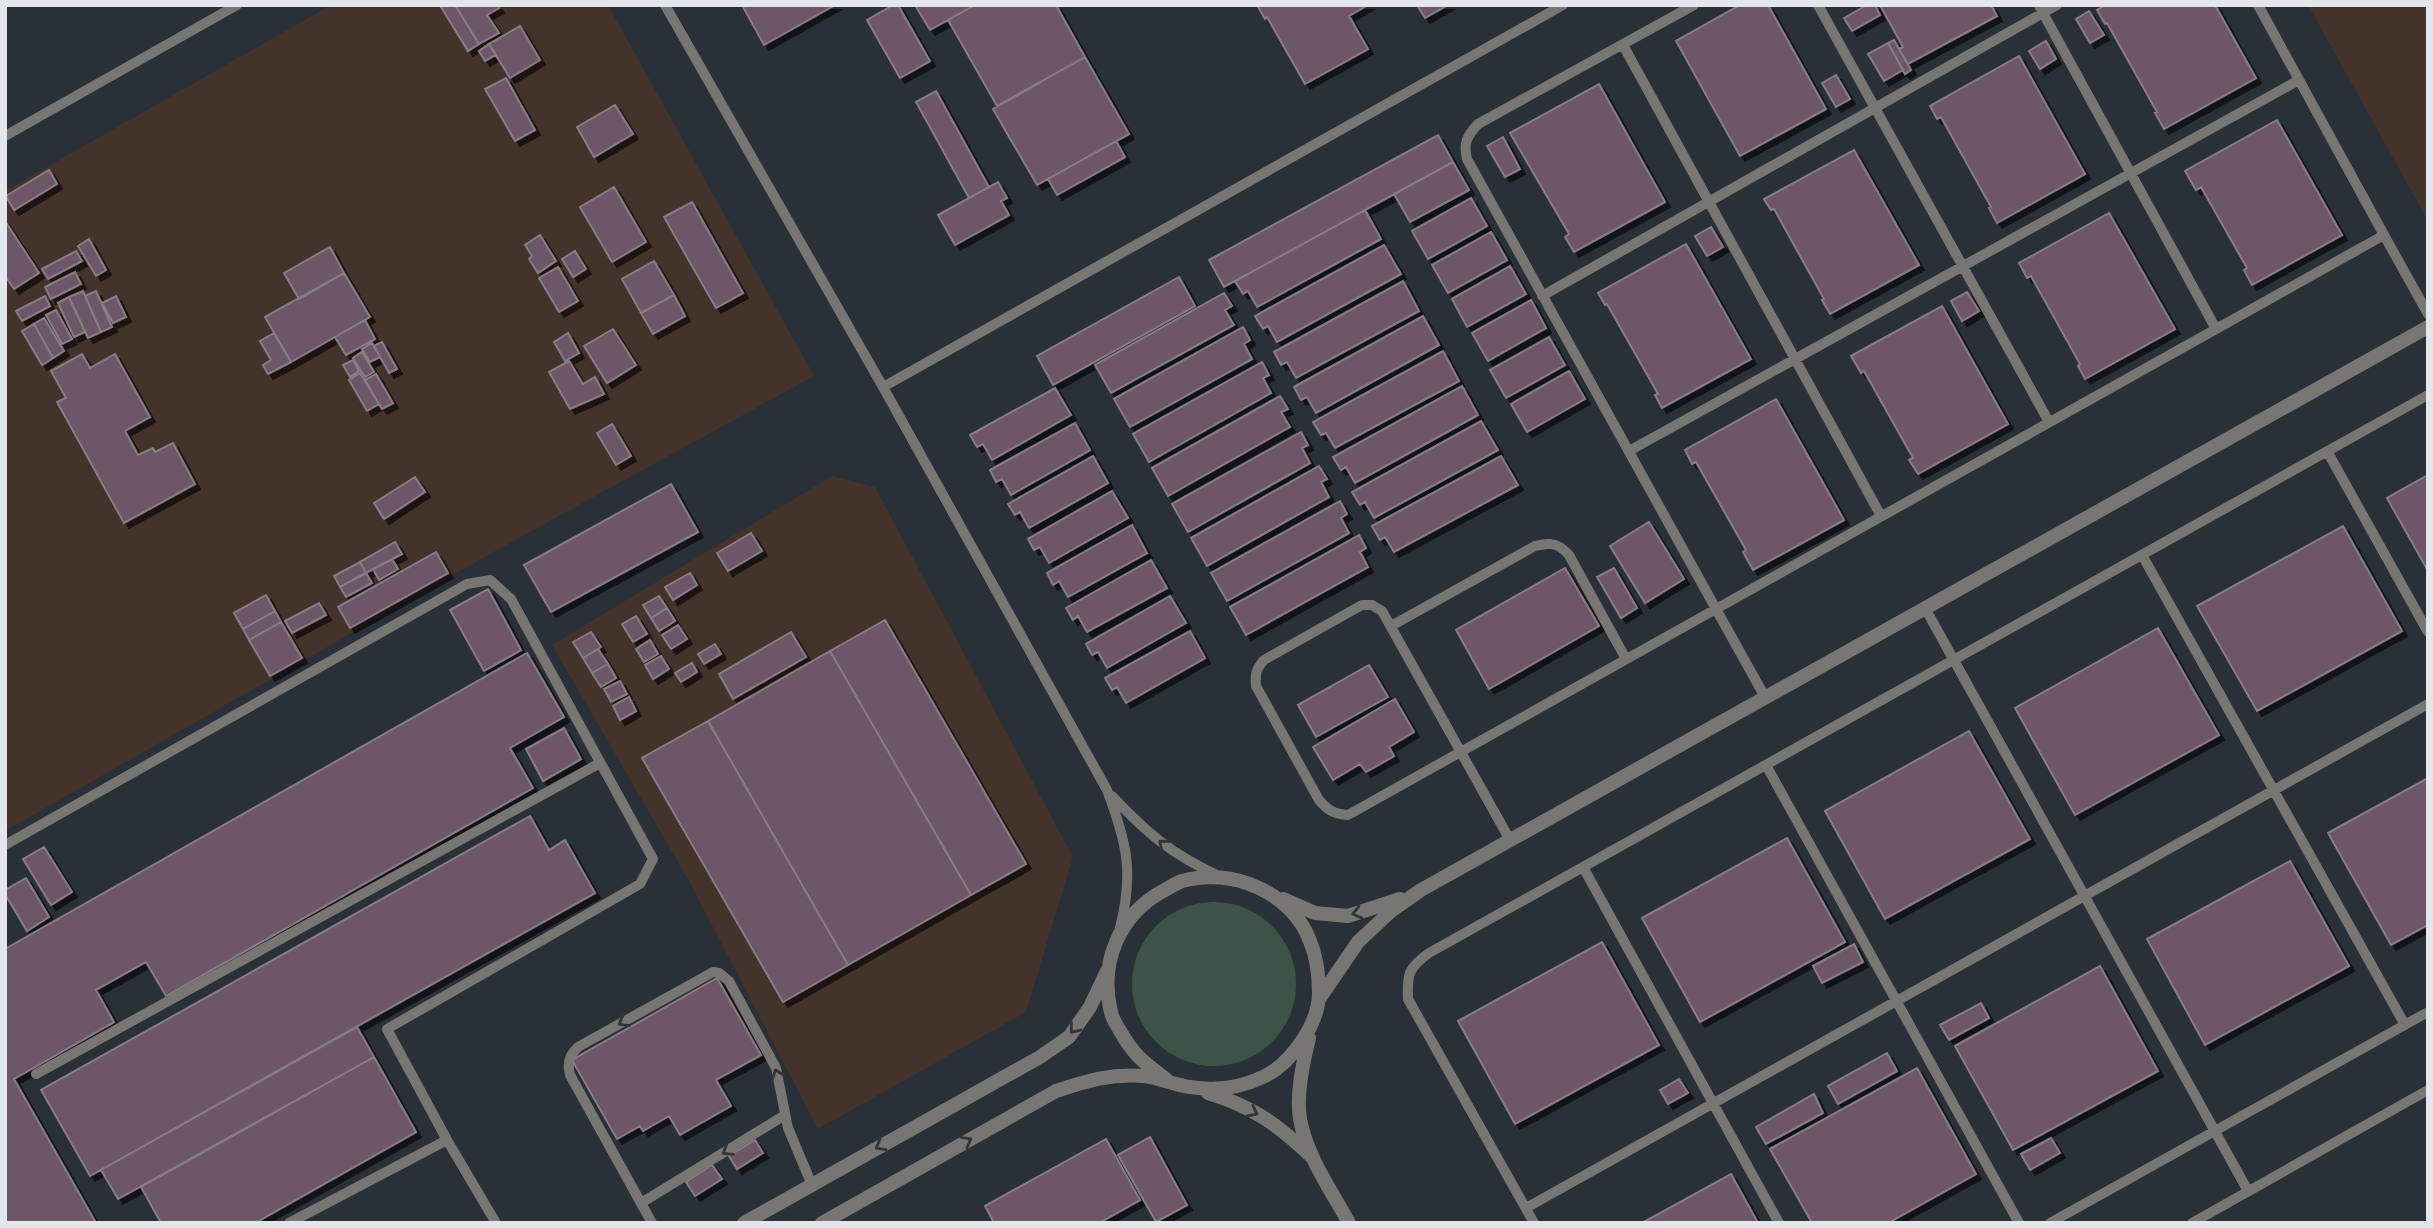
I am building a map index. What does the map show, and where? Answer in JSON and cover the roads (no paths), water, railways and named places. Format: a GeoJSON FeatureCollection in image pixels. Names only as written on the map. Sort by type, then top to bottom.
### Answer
{"type":"FeatureCollection","features":[{"type":"Feature","properties":{"kind":"street"},"geometry":{"type":"LineString","coordinates":[[1319,999],[1358,942],[1391,911],[1421,890],[2428,327]]}},
{"type":"Feature","properties":{"kind":"street"},"geometry":{"type":"LineString","coordinates":[[744,1223],[1040,1057],[1069,1037],[1090,1007],[1107,970],[1119,932],[1146,901],[1182,881],[1223,877],[1246,882],[1315,913],[1348,916],[1421,890]]}},
{"type":"Feature","properties":{"kind":"street"},"geometry":{"type":"LineString","coordinates":[[1268,892],[1292,912],[1310,938],[1319,968],[1319,999],[1305,1057],[1300,1118],[1313,1158],[1349,1223]]}},
{"type":"Feature","properties":{"kind":"street"},"geometry":{"type":"LineString","coordinates":[[1107,970],[1111,1014],[1132,1053],[1167,1080]]}},
{"type":"Feature","properties":{"kind":"street"},"geometry":{"type":"LineString","coordinates":[[1190,1087],[1228,1089],[1265,1077],[1295,1053],[1314,1020]]}},
{"type":"Feature","properties":{"kind":"street"},"geometry":{"type":"LineString","coordinates":[[822,1223],[1056,1091],[1098,1077],[1142,1076],[1167,1080],[1256,1111],[1285,1132],[1313,1158]]}},
{"type":"Feature","properties":{"kind":"lane"},"geometry":{"type":"LineString","coordinates":[[5,136],[237,5]]}},
{"type":"Feature","properties":{"kind":"lane"},"geometry":{"type":"LineString","coordinates":[[666,5],[1107,790],[1122,832],[1129,880],[1119,932]]}},
{"type":"Feature","properties":{"kind":"lane"},"geometry":{"type":"LineString","coordinates":[[883,387],[1563,5]]}},
{"type":"Feature","properties":{"kind":"lane"},"geometry":{"type":"LineString","coordinates":[[1694,5],[1478,124],[1467,135],[1465,148],[1467,159],[1765,697]]}},
{"type":"Feature","properties":{"kind":"lane"},"geometry":{"type":"LineString","coordinates":[[1818,5],[2049,422]]}},
{"type":"Feature","properties":{"kind":"lane"},"geometry":{"type":"LineString","coordinates":[[1542,296],[1875,108],[2041,9],[2057,5]]}},
{"type":"Feature","properties":{"kind":"lane"},"geometry":{"type":"LineString","coordinates":[[2258,5],[2428,314]]}},
{"type":"Feature","properties":{"kind":"lane"},"geometry":{"type":"LineString","coordinates":[[2041,9],[2216,329]]}},
{"type":"Feature","properties":{"kind":"lane"},"geometry":{"type":"LineString","coordinates":[[1623,45],[1881,516]]}},
{"type":"Feature","properties":{"kind":"lane"},"geometry":{"type":"LineString","coordinates":[[1629,451],[2299,80]]}},
{"type":"Feature","properties":{"kind":"lane"},"geometry":{"type":"LineString","coordinates":[[1510,840],[1460,752],[1382,611],[1371,605],[1362,605],[1264,660],[1258,667],[1255,675],[1256,686],[1319,800],[1326,809],[1336,814],[1348,815],[1460,752],[1626,659],[1716,609],[1881,516],[2384,235]]}},
{"type":"Feature","properties":{"kind":"lane"},"geometry":{"type":"LineString","coordinates":[[1534,1223],[1408,999],[1407,980],[1412,965],[1429,953],[2428,395]]}},
{"type":"Feature","properties":{"kind":"lane"},"geometry":{"type":"LineString","coordinates":[[2327,451],[2428,632]]}},
{"type":"Feature","properties":{"kind":"lane"},"geometry":{"type":"LineString","coordinates":[[1391,626],[1535,546],[1550,542],[1561,546],[1569,555],[1626,659]]}},
{"type":"Feature","properties":{"kind":"lane"},"geometry":{"type":"LineString","coordinates":[[2142,555],[2405,1025]]}},
{"type":"Feature","properties":{"kind":"lane"},"geometry":{"type":"LineString","coordinates":[[5,845],[467,584],[490,580],[511,599],[653,859],[640,884],[387,1029],[496,1223]]}},
{"type":"Feature","properties":{"kind":"lane"},"geometry":{"type":"LineString","coordinates":[[1925,608],[2248,1191]]}},
{"type":"Feature","properties":{"kind":"lane"},"geometry":{"type":"LineString","coordinates":[[1526,1208],[2428,704]]}},
{"type":"Feature","properties":{"kind":"lane"},"geometry":{"type":"LineString","coordinates":[[36,1074],[600,763]]}},
{"type":"Feature","properties":{"kind":"lane"},"geometry":{"type":"LineString","coordinates":[[1766,765],[2019,1223]]}},
{"type":"Feature","properties":{"kind":"lane"},"geometry":{"type":"LineString","coordinates":[[1107,790],[1139,825],[1175,854],[1223,877]]}},
{"type":"Feature","properties":{"kind":"lane"},"geometry":{"type":"LineString","coordinates":[[1583,867],[1779,1223]]}},
{"type":"Feature","properties":{"kind":"lane"},"geometry":{"type":"LineString","coordinates":[[652,1223],[570,1075],[568,1062],[578,1047],[707,974],[719,973],[729,981],[776,1068],[785,1115],[812,1185]]}},
{"type":"Feature","properties":{"kind":"lane"},"geometry":{"type":"LineString","coordinates":[[2050,1223],[2428,1012]]}},
{"type":"Feature","properties":{"kind":"lane"},"geometry":{"type":"LineString","coordinates":[[2192,1223],[2428,1090]]}},
{"type":"Feature","properties":{"kind":"lane"},"geometry":{"type":"LineString","coordinates":[[641,1203],[785,1115]]}},
{"type":"Feature","properties":{"kind":"lane"},"geometry":{"type":"LineString","coordinates":[[289,1223],[447,1140]]}}]}
